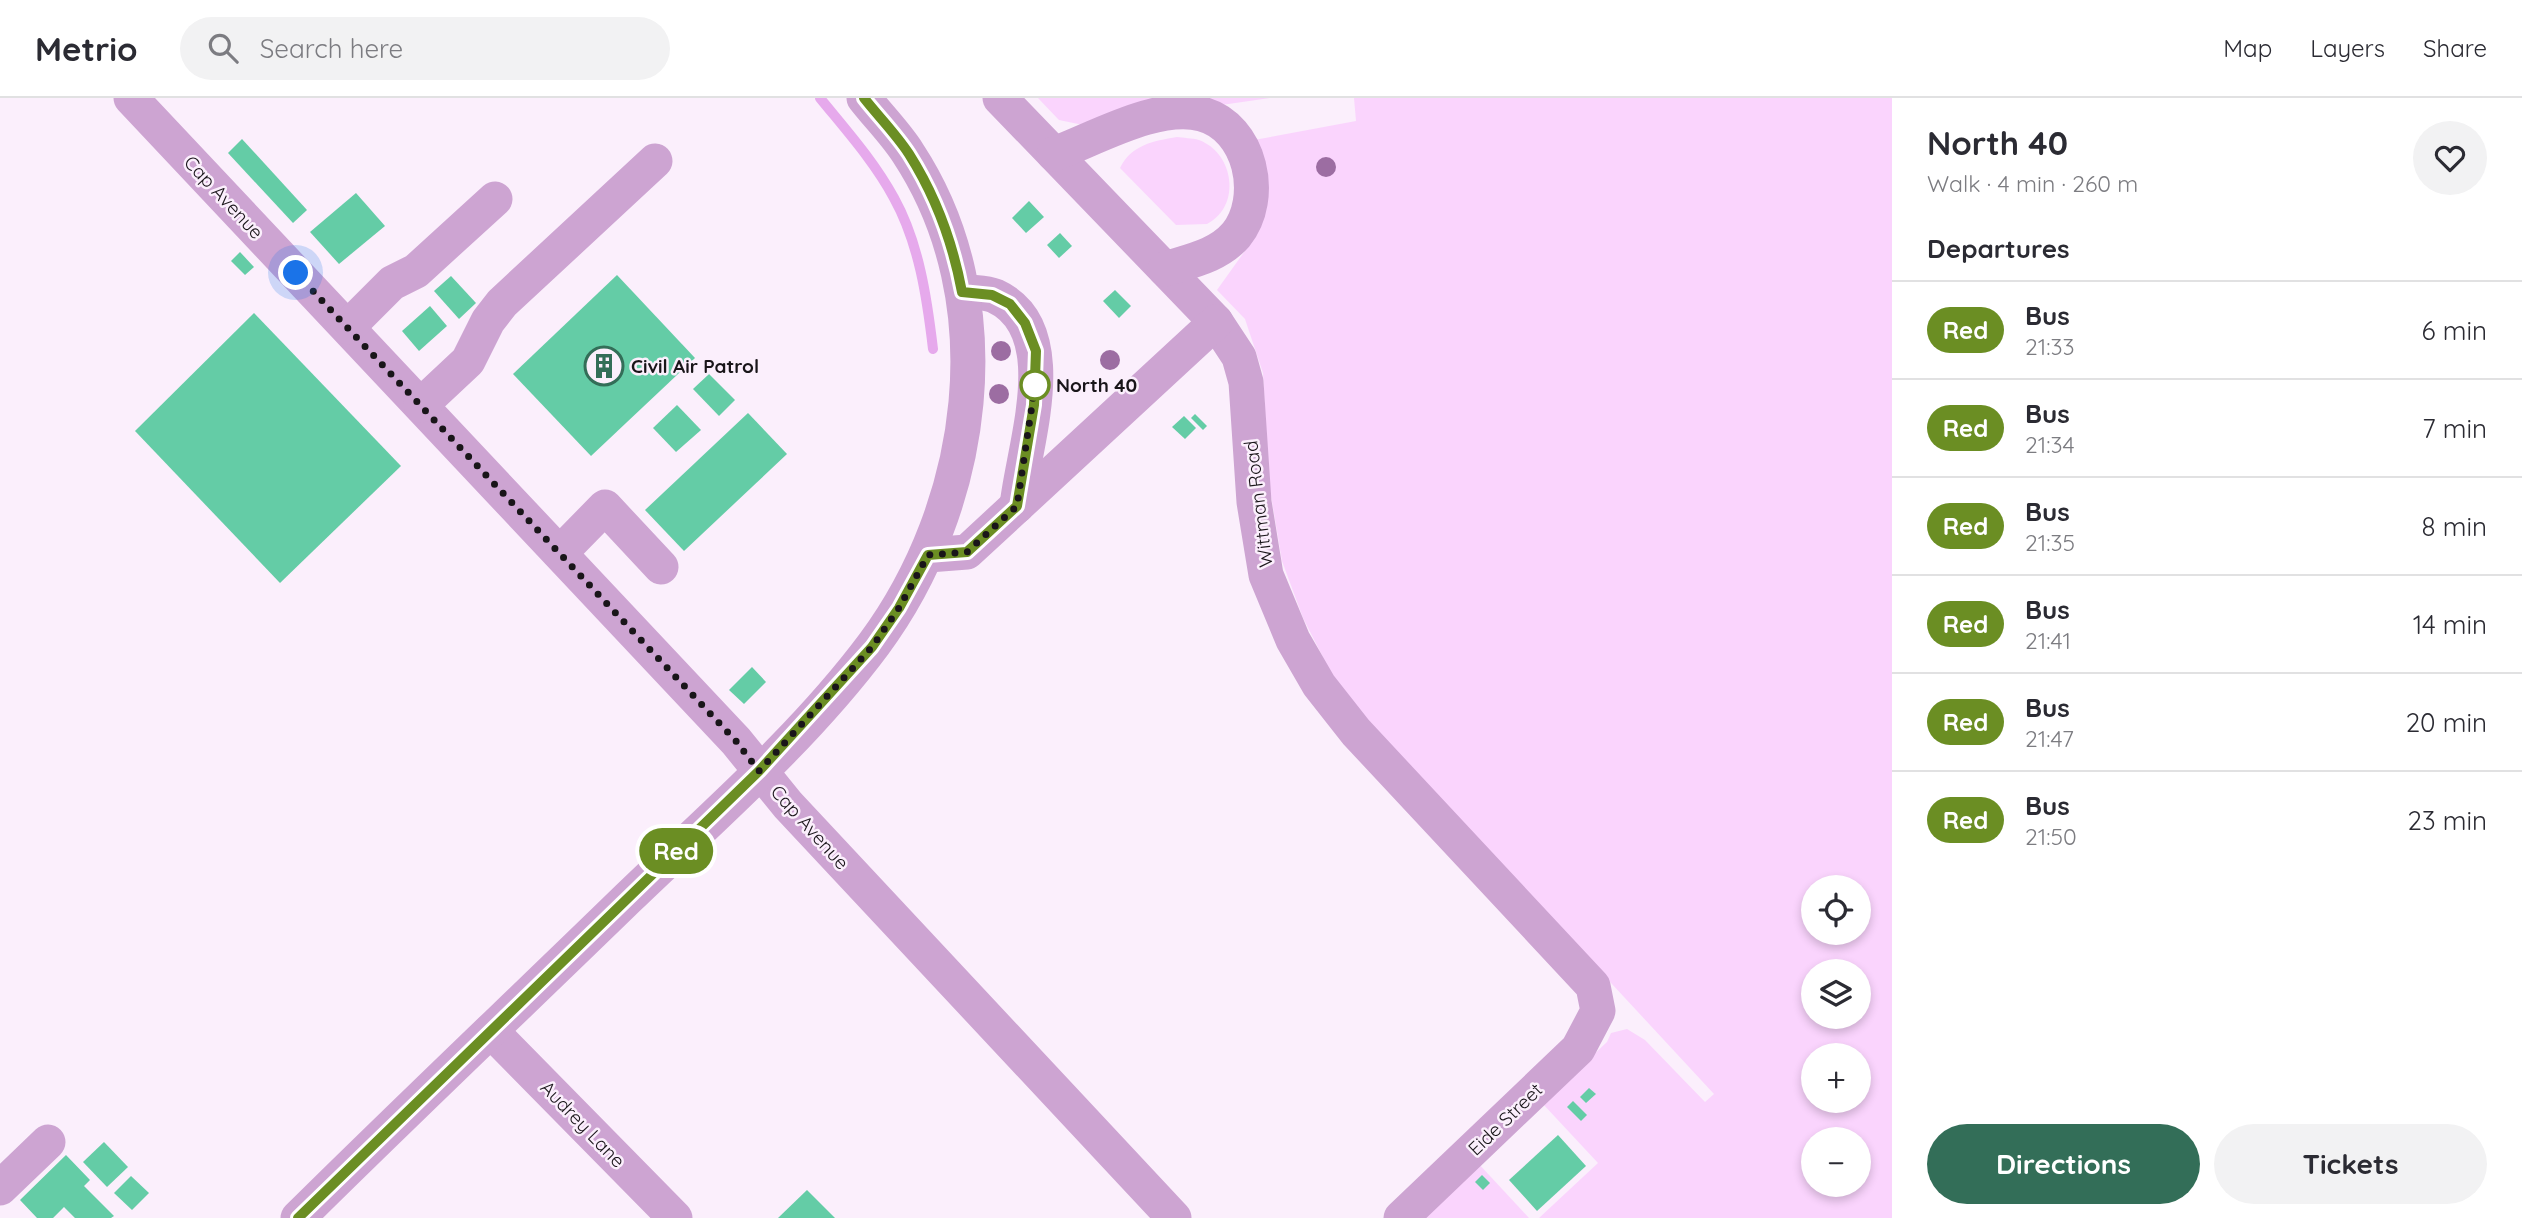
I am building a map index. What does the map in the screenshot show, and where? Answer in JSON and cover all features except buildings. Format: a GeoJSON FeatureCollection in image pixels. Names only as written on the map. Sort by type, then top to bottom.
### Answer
{"type":"FeatureCollection","features":[{"type":"Feature","properties":{"kind":"lane","name":"Cap Avenue"},"geometry":{"type":"LineString","coordinates":[[131,98],[736,741],[759,771],[1021,1058],[1174,1218]]}},
{"type":"Feature","properties":{"kind":"lane"},"geometry":{"type":"LineString","coordinates":[[298,1218],[759,771],[872,647],[899,608],[928,555],[947,505],[963,428],[967,330],[962,292],[950,242],[931,197],[908,153],[864,98]]}},
{"type":"Feature","properties":{"kind":"lane","name":"Wittman Road"},"geometry":{"type":"LineString","coordinates":[[1000,98],[1216,322],[1239,357],[1246,382],[1254,502],[1266,575],[1299,651],[1319,685],[1356,732],[1593,986],[1598,1011]]}},
{"type":"Feature","properties":{"kind":"lane"},"geometry":{"type":"LineString","coordinates":[[1054,154],[1146,118],[1168,114],[1203,114],[1227,129],[1240,144],[1248,164],[1253,190],[1248,211],[1236,234],[1209,256],[1165,269]]}},
{"type":"Feature","properties":{"kind":"lane"},"geometry":{"type":"LineString","coordinates":[[421,405],[468,361],[488,321],[502,303],[654,161]]}},
{"type":"Feature","properties":{"kind":"lane"},"geometry":{"type":"LineString","coordinates":[[348,327],[392,283],[416,271],[495,199]]}},
{"type":"Feature","properties":{"kind":"lane"},"geometry":{"type":"LineString","coordinates":[[962,292],[992,295],[1010,304],[1025,323],[1036,351],[1034,405],[1017,506]]}},
{"type":"Feature","properties":{"kind":"lane"},"geometry":{"type":"LineString","coordinates":[[928,555],[967,552],[1216,322]]}},
{"type":"Feature","properties":{"kind":"lane"},"geometry":{"type":"LineString","coordinates":[[560,553],[605,507],[661,567]]}},
{"type":"Feature","properties":{"kind":"lane","name":"Eide Street"},"geometry":{"type":"LineString","coordinates":[[1401,1218],[1578,1049],[1598,1011]]}},
{"type":"Feature","properties":{"kind":"lane","name":"Audrey Lane"},"geometry":{"type":"LineString","coordinates":[[491,1031],[675,1218]]}},
{"type":"Feature","properties":{"kind":"lane"},"geometry":{"type":"LineString","coordinates":[[0,1188],[48,1142]]}},
{"type":"Feature","properties":{"kind":"shaded area"},"geometry":{"type":"Polygon","coordinates":[[[1038,98],[1270,98],[1083,125],[1059,120],[1038,98]]]}},
{"type":"Feature","properties":{"kind":"shaded area"},"geometry":{"type":"Polygon","coordinates":[[[1354,98],[1892,98],[1892,1218],[1539,1218],[1598,1163],[1542,1103],[1607,1042],[1611,1033],[1627,1029],[1645,1040],[1705,1102],[1714,1094],[1369,722],[1331,673],[1303,618],[1282,561],[1269,484],[1263,373],[1245,319],[1217,290],[1257,234],[1254,140],[1356,121],[1354,98]]]}},
{"type":"Feature","properties":{"kind":"shaded area"},"geometry":{"type":"Polygon","coordinates":[[[1177,137],[1199,140],[1211,147],[1226,168],[1229,193],[1225,205],[1218,216],[1207,224],[1176,225],[1120,168],[1130,154],[1144,145],[1177,137]]]}},
{"type":"Feature","properties":{"kind":"shaded area"},"geometry":{"type":"Polygon","coordinates":[[[1477,1162],[1529,1218],[1418,1218],[1477,1162]]]}},
{"type":"Feature","properties":{"kind":"waterway"},"geometry":{"type":"LineString","coordinates":[[820,98],[878,171],[903,215],[921,271],[933,349]]}},
{"type":"Feature","properties":{"kind":"bus line","name":"Red"},"geometry":{"type":"LineString","coordinates":[[298,1218],[759,771],[872,647],[899,608],[928,555],[967,552],[1017,506],[1020,474],[1034,405],[1036,351],[1025,323],[1010,304],[992,295],[962,292],[950,242],[931,197],[908,153],[864,98]]}},
{"type":"Feature","properties":{"kind":"place","name":"Civil Air Patrol"},"geometry":{"type":"Point","coordinates":[604,366]}},
{"type":"Feature","properties":{"kind":"place","name":"North 40"},"geometry":{"type":"Point","coordinates":[1035,385]}},
{"type":"Feature","properties":{"kind":"route"},"geometry":{"type":"LineString","coordinates":[[296,273],[736,741],[759,771],[872,647],[899,608],[928,555],[967,552],[1017,506],[1035,385]]}}]}
